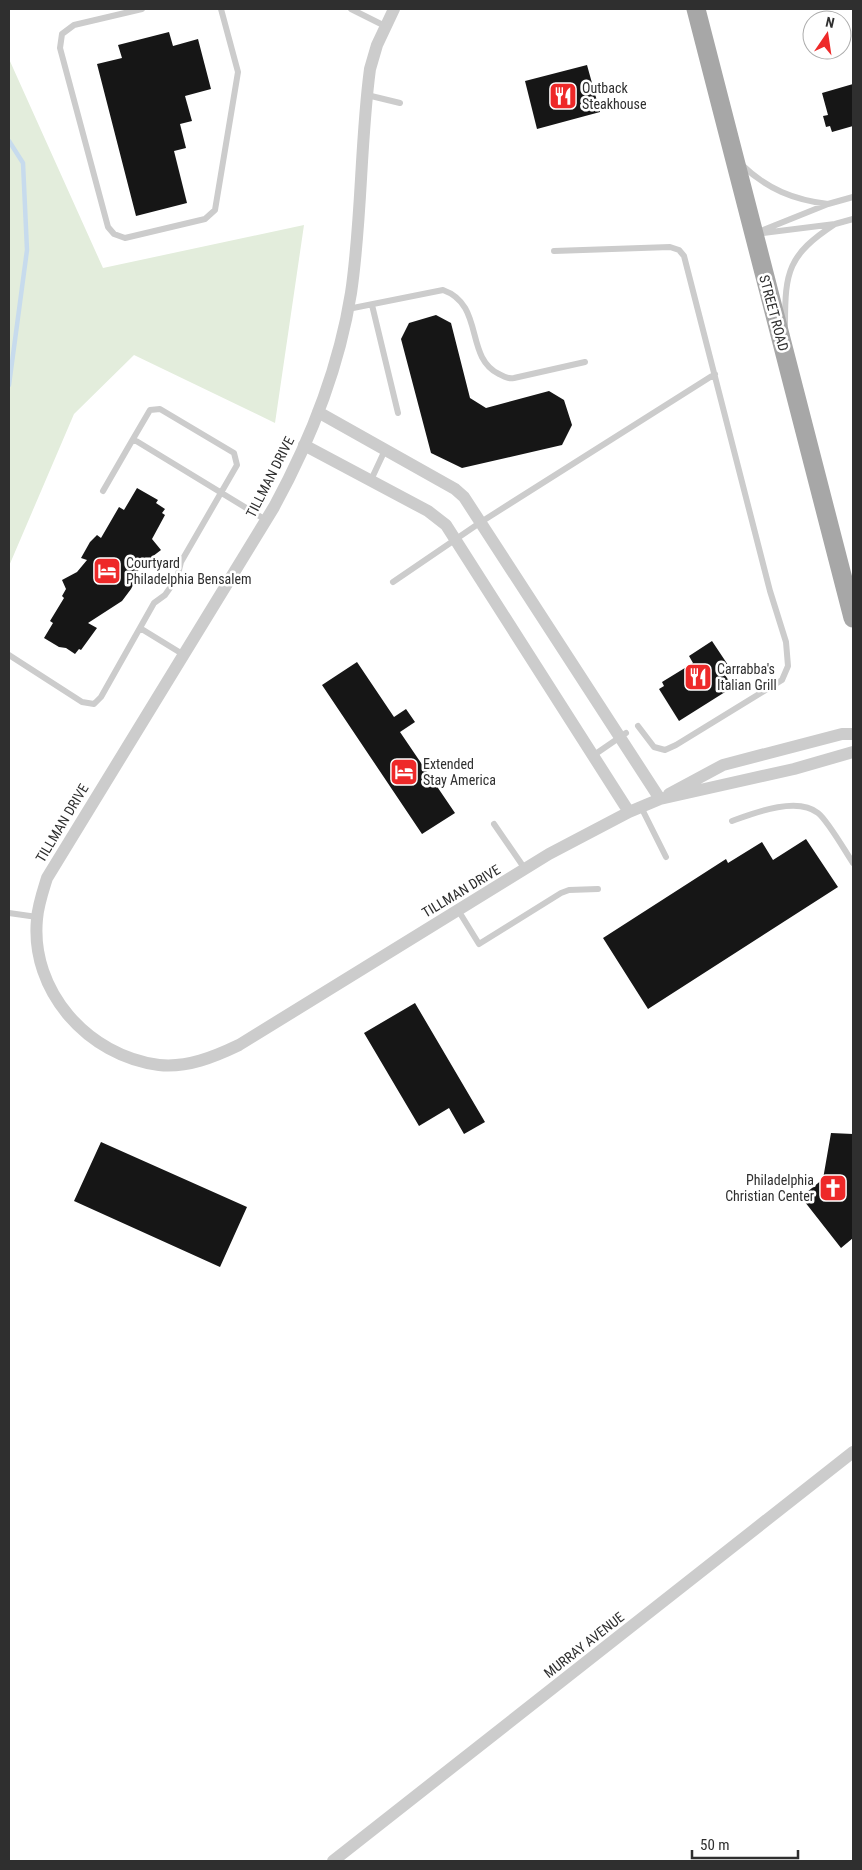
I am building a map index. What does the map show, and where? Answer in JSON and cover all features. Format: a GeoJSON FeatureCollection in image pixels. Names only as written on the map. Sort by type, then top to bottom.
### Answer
{"type":"FeatureCollection","features":[{"type":"Feature","properties":{"kind":"main road","name":"STREET ROAD"},"geometry":{"type":"LineString","coordinates":[[696,9],[853,618]]}},
{"type":"Feature","properties":{"kind":"street","name":"TILLMAN DRIVE"},"geometry":{"type":"LineString","coordinates":[[394,9],[373,57],[367,95],[357,237],[348,309],[333,369],[304,445],[266,520],[54,865],[42,893],[37,917],[38,948],[44,973],[52,993],[72,1021],[98,1043],[138,1061],[171,1065],[194,1062],[218,1055],[239,1045],[586,833],[660,799],[723,765],[842,734],[853,734]]}},
{"type":"Feature","properties":{"kind":"street","name":"TILLMAN DRIVE"},"geometry":{"type":"LineString","coordinates":[[385,26],[400,9]]}},
{"type":"Feature","properties":{"kind":"street"},"geometry":{"type":"LineString","coordinates":[[318,412],[455,489],[464,497],[623,735],[660,799]]}},
{"type":"Feature","properties":{"kind":"street"},"geometry":{"type":"LineString","coordinates":[[304,445],[437,516],[457,538],[594,756],[635,809]]}},
{"type":"Feature","properties":{"kind":"street","name":"TILLMAN DRIVE"},"geometry":{"type":"LineString","coordinates":[[660,799],[794,769],[853,752]]}},
{"type":"Feature","properties":{"kind":"street","name":"MURRAY AVENUE"},"geometry":{"type":"LineString","coordinates":[[333,1861],[853,1452]]}},
{"type":"Feature","properties":{"kind":"lane"},"geometry":{"type":"LineString","coordinates":[[142,9],[74,26],[62,34],[60,48],[108,226],[114,234],[125,238],[205,219],[215,210],[238,72],[221,9]]}},
{"type":"Feature","properties":{"kind":"lane"},"geometry":{"type":"LineString","coordinates":[[351,9],[385,26]]}},
{"type":"Feature","properties":{"kind":"lane"},"geometry":{"type":"LineString","coordinates":[[367,95],[400,103]]}},
{"type":"Feature","properties":{"kind":"lane"},"geometry":{"type":"LineString","coordinates":[[734,157],[750,172],[779,192],[807,201],[828,204]]}},
{"type":"Feature","properties":{"kind":"lane"},"geometry":{"type":"LineString","coordinates":[[754,234],[828,204],[853,197]]}},
{"type":"Feature","properties":{"kind":"lane"},"geometry":{"type":"LineString","coordinates":[[754,234],[834,224],[853,219]]}},
{"type":"Feature","properties":{"kind":"lane"},"geometry":{"type":"LineString","coordinates":[[785,353],[785,294],[793,262],[815,237],[834,224]]}},
{"type":"Feature","properties":{"kind":"lane"},"geometry":{"type":"LineString","coordinates":[[554,251],[670,247],[679,250],[684,256],[770,591],[786,642],[788,666],[782,680],[665,750],[654,747],[638,726]]}},
{"type":"Feature","properties":{"kind":"lane"},"geometry":{"type":"LineString","coordinates":[[348,309],[434,290],[450,292],[468,310],[485,365],[508,379],[585,362]]}},
{"type":"Feature","properties":{"kind":"lane"},"geometry":{"type":"LineString","coordinates":[[372,305],[398,414]]}},
{"type":"Feature","properties":{"kind":"lane"},"geometry":{"type":"LineString","coordinates":[[393,582],[481,522],[715,374]]}},
{"type":"Feature","properties":{"kind":"lane"},"geometry":{"type":"LineString","coordinates":[[9,655],[82,702],[94,704],[101,698],[154,604],[172,588],[181,562],[237,465],[234,453],[160,409],[150,410],[103,491]]}},
{"type":"Feature","properties":{"kind":"lane"},"geometry":{"type":"LineString","coordinates":[[133,439],[266,520]]}},
{"type":"Feature","properties":{"kind":"lane"},"geometry":{"type":"LineString","coordinates":[[371,480],[385,450]]}},
{"type":"Feature","properties":{"kind":"lane"},"geometry":{"type":"LineString","coordinates":[[140,628],[184,655]]}},
{"type":"Feature","properties":{"kind":"lane"},"geometry":{"type":"LineString","coordinates":[[594,756],[623,735]]}},
{"type":"Feature","properties":{"kind":"lane"},"geometry":{"type":"LineString","coordinates":[[732,821],[770,808],[799,806],[818,812],[853,864]]}},
{"type":"Feature","properties":{"kind":"lane"},"geometry":{"type":"LineString","coordinates":[[635,809],[666,857]]}},
{"type":"Feature","properties":{"kind":"lane"},"geometry":{"type":"LineString","coordinates":[[494,824],[525,869]]}},
{"type":"Feature","properties":{"kind":"lane"},"geometry":{"type":"LineString","coordinates":[[458,910],[479,944],[561,893],[569,890],[598,890]]}},
{"type":"Feature","properties":{"kind":"lane"},"geometry":{"type":"LineString","coordinates":[[9,913],[37,917]]}},
{"type":"Feature","properties":{"kind":"green space"},"geometry":{"type":"Polygon","coordinates":[[[9,59],[103,268],[304,225],[275,423],[134,355],[74,414],[9,566],[9,59]]]}},
{"type":"Feature","properties":{"kind":"building"},"geometry":{"type":"Polygon","coordinates":[[[169,32],[173,46],[198,39],[211,89],[185,96],[192,121],[180,124],[186,148],[174,151],[187,203],[136,216],[97,64],[122,58],[118,45],[169,32]]]}},
{"type":"Feature","properties":{"kind":"building","name":"Outback Steakhouse"},"geometry":{"type":"Polygon","coordinates":[[[587,65],[600,112],[537,129],[525,81],[587,65]]]}},
{"type":"Feature","properties":{"kind":"building"},"geometry":{"type":"Polygon","coordinates":[[[853,84],[853,126],[832,132],[830,126],[826,127],[823,116],[828,115],[822,93],[853,84]]]}},
{"type":"Feature","properties":{"kind":"building"},"geometry":{"type":"Polygon","coordinates":[[[436,315],[451,323],[470,398],[486,408],[549,391],[564,400],[572,425],[562,445],[462,468],[431,453],[401,339],[409,323],[436,315]]]}},
{"type":"Feature","properties":{"kind":"building","name":"Courtyard Philadelphia Bensalem"},"geometry":{"type":"Polygon","coordinates":[[[137,488],[158,500],[156,503],[165,509],[162,513],[165,515],[152,539],[161,550],[144,563],[133,577],[136,579],[122,601],[88,623],[97,628],[81,650],[79,649],[75,654],[44,638],[53,623],[50,621],[64,598],[62,596],[66,589],[62,580],[77,572],[87,560],[81,558],[90,542],[97,535],[101,538],[119,507],[124,510],[137,488]]]}},
{"type":"Feature","properties":{"kind":"building","name":"Carrabba's Italian Grill"},"geometry":{"type":"Polygon","coordinates":[[[712,641],[730,668],[723,672],[733,687],[679,721],[659,689],[664,686],[662,682],[693,663],[689,656],[712,641]]]}},
{"type":"Feature","properties":{"kind":"building","name":"Extended Stay America"},"geometry":{"type":"Polygon","coordinates":[[[357,662],[394,717],[406,709],[415,722],[400,732],[455,813],[422,834],[322,685],[357,662]]]}},
{"type":"Feature","properties":{"kind":"building"},"geometry":{"type":"Polygon","coordinates":[[[806,839],[838,887],[648,1009],[603,938],[726,859],[728,863],[762,842],[773,860],[806,839]]]}},
{"type":"Feature","properties":{"kind":"building"},"geometry":{"type":"Polygon","coordinates":[[[415,1003],[485,1122],[464,1134],[449,1108],[419,1126],[364,1033],[415,1003]]]}},
{"type":"Feature","properties":{"kind":"building","name":"Philadelphia Christian Center"},"geometry":{"type":"Polygon","coordinates":[[[831,1133],[853,1134],[853,1238],[841,1248],[801,1197],[823,1179],[831,1133]]]}},
{"type":"Feature","properties":{"kind":"building"},"geometry":{"type":"Polygon","coordinates":[[[101,1142],[247,1207],[220,1267],[74,1201],[101,1142]]]}},
{"type":"Feature","properties":{"kind":"waterway"},"geometry":{"type":"LineString","coordinates":[[9,141],[23,163],[27,250],[9,385]]}},
{"type":"Feature","properties":{"kind":"place","name":"Outback Steakhouse"},"geometry":{"type":"Point","coordinates":[563,96]}},
{"type":"Feature","properties":{"kind":"place","name":"Courtyard Philadelphia Bensalem"},"geometry":{"type":"Point","coordinates":[107,571]}},
{"type":"Feature","properties":{"kind":"place","name":"Carrabba's Italian Grill"},"geometry":{"type":"Point","coordinates":[698,677]}},
{"type":"Feature","properties":{"kind":"place","name":"Extended Stay America"},"geometry":{"type":"Point","coordinates":[404,772]}},
{"type":"Feature","properties":{"kind":"place","name":"Philadelphia Christian Center"},"geometry":{"type":"Point","coordinates":[833,1188]}}]}
